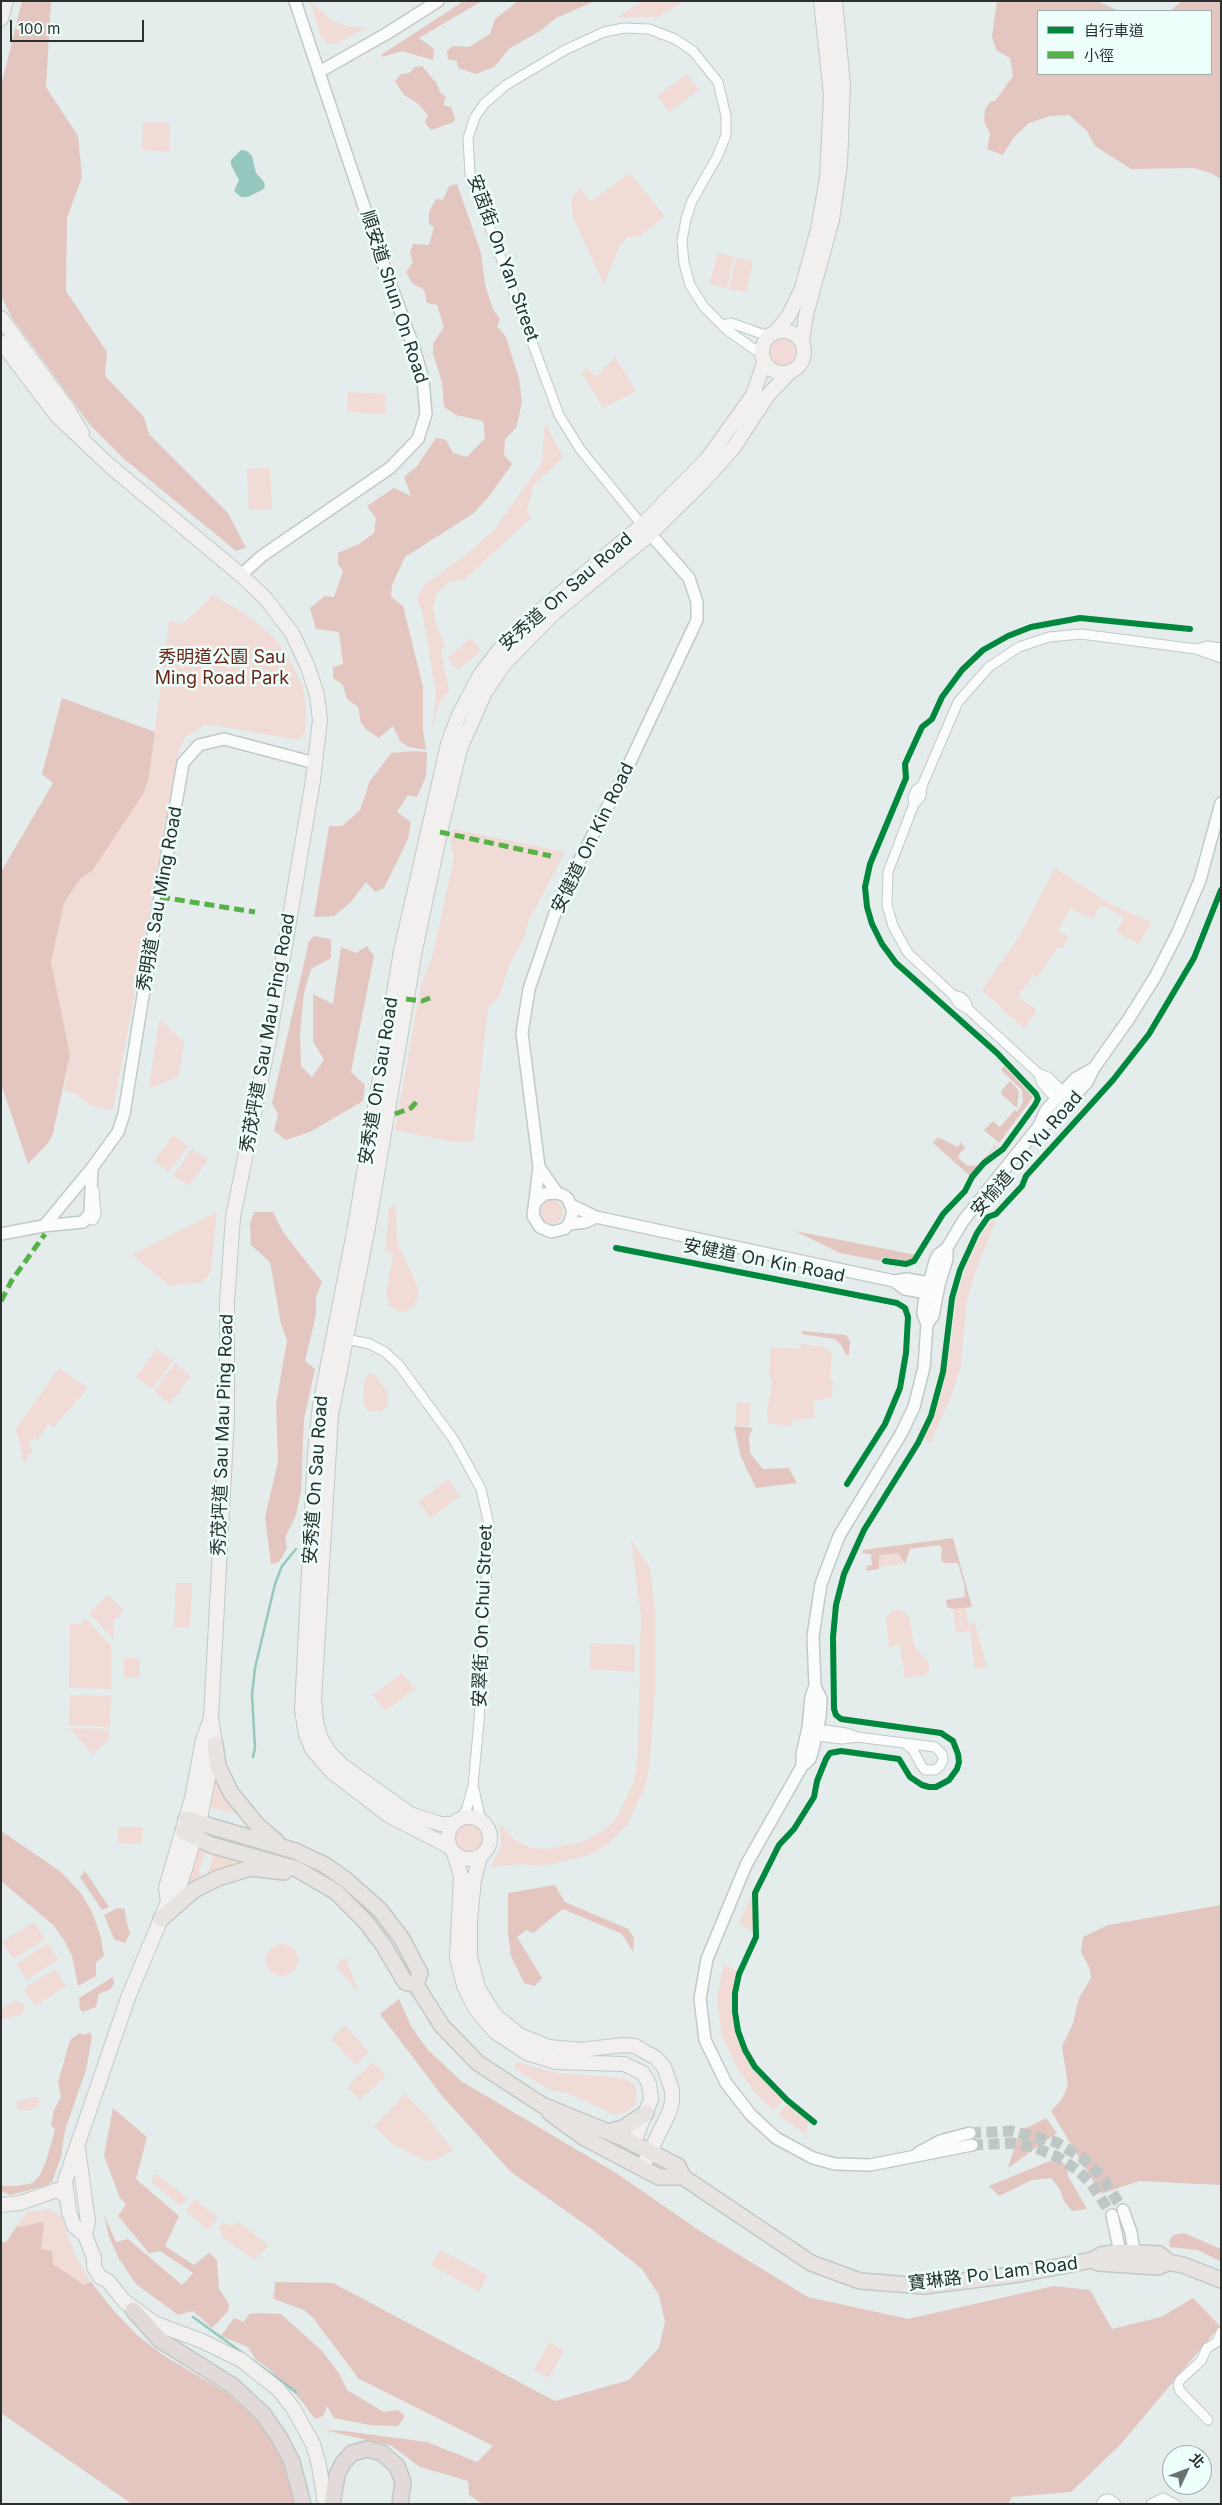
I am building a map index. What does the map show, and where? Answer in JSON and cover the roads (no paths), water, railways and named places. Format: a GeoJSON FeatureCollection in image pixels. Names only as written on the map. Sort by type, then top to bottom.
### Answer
{"type":"FeatureCollection","features":[{"type":"Feature","properties":{"kind":"highway"},"geometry":{"type":"LineString","coordinates":[[133,2310],[160,2340],[233,2386],[263,2414],[280,2437],[292,2462],[303,2504]]}},
{"type":"Feature","properties":{"kind":"highway"},"geometry":{"type":"LineString","coordinates":[[332,2504],[336,2480],[343,2463],[352,2453],[367,2449],[379,2452],[394,2462],[402,2476],[403,2488],[400,2504]]}},
{"type":"Feature","properties":{"kind":"main road"},"geometry":{"type":"LineString","coordinates":[[1,19],[6,1]]}},
{"type":"Feature","properties":{"kind":"main road"},"geometry":{"type":"LineString","coordinates":[[821,1],[831,95],[828,170],[818,229],[804,284],[794,307],[763,344],[763,358],[772,371],[789,373],[798,368],[803,359],[802,343],[806,315],[832,220],[840,164],[843,85],[834,1]]}},
{"type":"Feature","properties":{"kind":"main road","name":"秀茂坪道 Sau Mau Ping Road"},"geometry":{"type":"LineString","coordinates":[[1,318],[67,408],[88,444]]}},
{"type":"Feature","properties":{"kind":"main road"},"geometry":{"type":"LineString","coordinates":[[772,334],[793,333],[802,343]]}},
{"type":"Feature","properties":{"kind":"main road","name":"秀茂坪道 Sau Mau Ping Road"},"geometry":{"type":"LineString","coordinates":[[1,342],[57,416],[133,486],[241,575],[266,599],[292,633],[308,666],[317,695],[320,720],[315,763],[269,1040],[233,1217],[227,1302],[227,1418],[211,1717],[215,1744],[191,1828]]}},
{"type":"Feature","properties":{"kind":"main road","name":"安秀道 On Sau Road"},"geometry":{"type":"LineString","coordinates":[[646,529],[724,440],[753,395],[763,358]]}},
{"type":"Feature","properties":{"kind":"main road"},"geometry":{"type":"LineString","coordinates":[[1,360],[35,389]]}},
{"type":"Feature","properties":{"kind":"main road","name":"安秀道 On Sau Road"},"geometry":{"type":"LineString","coordinates":[[456,1822],[440,1824],[419,1818],[343,1766],[329,1752],[318,1729],[314,1699],[328,1454],[339,1337],[355,1227],[401,951],[441,770],[454,728],[480,675],[511,637],[646,529],[717,468],[734,447],[768,394],[789,373]]}},
{"type":"Feature","properties":{"kind":"main road","name":"安秀道 On Sau Road"},"geometry":{"type":"LineString","coordinates":[[339,1337],[320,1405],[315,1452],[302,1700],[304,1726],[316,1756],[342,1781],[388,1815],[452,1850]]}},
{"type":"Feature","properties":{"kind":"main road","name":"秀茂坪道 Sau Mau Ping Road"},"geometry":{"type":"LineString","coordinates":[[211,1717],[203,1740],[191,1828],[181,1882],[168,1902],[129,1995],[78,2148],[69,2165],[65,2181],[66,2196],[74,2226],[85,2235],[100,2277],[108,2281],[133,2310],[154,2323],[202,2341],[241,2360],[278,2389],[293,2408],[312,2444],[322,2478],[325,2504]]}},
{"type":"Feature","properties":{"kind":"main road"},"geometry":{"type":"LineString","coordinates":[[215,1744],[218,1766],[238,1804],[258,1826],[283,1846]]}},
{"type":"Feature","properties":{"kind":"main road"},"geometry":{"type":"LineString","coordinates":[[634,2144],[651,2099],[651,2089],[646,2078],[638,2070],[624,2064],[566,2063],[537,2057],[507,2042],[482,2017],[464,1986],[457,1958],[461,1876],[448,1835],[456,1822],[470,1817],[481,1822],[487,1828],[490,1838],[487,1849],[480,1856],[474,1880],[469,1941],[473,1973],[486,2002],[507,2026],[534,2042],[565,2050],[629,2045],[646,2051],[656,2058],[670,2078],[672,2102],[669,2113],[646,2160]]}},
{"type":"Feature","properties":{"kind":"main road","name":"寶琳路 Po Lam Road"},"geometry":{"type":"LineString","coordinates":[[191,1828],[283,1846],[326,1864],[355,1886],[380,1910],[402,1939],[420,1973],[416,1985]]}},
{"type":"Feature","properties":{"kind":"main road","name":"寶琳路 Po Lam Road"},"geometry":{"type":"LineString","coordinates":[[191,1828],[282,1863],[316,1880],[339,1895],[366,1922],[384,1946],[405,1982],[416,1985],[442,2026],[478,2062],[542,2105],[556,2118],[583,2137],[646,2160],[678,2166],[683,2177],[796,2254],[821,2267],[860,2281],[924,2286],[1020,2274],[1092,2260],[1101,2255],[1128,2254],[1169,2262],[1221,2280]]}},
{"type":"Feature","properties":{"kind":"main road"},"geometry":{"type":"LineString","coordinates":[[452,1850],[466,1859],[480,1856]]}},
{"type":"Feature","properties":{"kind":"main road"},"geometry":{"type":"LineString","coordinates":[[161,1919],[194,1890],[231,1873],[251,1868],[263,1868],[316,1880]]}},
{"type":"Feature","properties":{"kind":"main road","name":"寶琳路 Po Lam Road"},"geometry":{"type":"LineString","coordinates":[[542,2105],[634,2144],[659,2177],[667,2176],[673,2179],[683,2177]]}},
{"type":"Feature","properties":{"kind":"main road"},"geometry":{"type":"LineString","coordinates":[[608,2132],[626,2126],[646,2113]]}},
{"type":"Feature","properties":{"kind":"main road","name":"秀茂坪道 Sau Mau Ping Road"},"geometry":{"type":"LineString","coordinates":[[78,2148],[88,2222],[85,2235]]}},
{"type":"Feature","properties":{"kind":"main road"},"geometry":{"type":"LineString","coordinates":[[1,2205],[11,2205],[30,2200],[57,2190],[66,2196],[84,2195]]}},
{"type":"Feature","properties":{"kind":"street","name":"順安道 Shun On Road"},"geometry":{"type":"LineString","coordinates":[[241,575],[262,556],[390,468],[418,439],[426,414],[424,390],[415,352],[295,1]]}},
{"type":"Feature","properties":{"kind":"street"},"geometry":{"type":"LineString","coordinates":[[319,72],[386,34],[438,1]]}},
{"type":"Feature","properties":{"kind":"street","name":"安茵街 On Yan Street"},"geometry":{"type":"LineString","coordinates":[[646,529],[565,427],[470,174],[467,154],[470,130],[479,111],[490,98],[506,85],[565,50],[590,37],[615,29],[632,28],[656,31],[680,41],[701,58],[718,82],[726,116],[726,135],[717,157],[692,201],[684,230],[682,252],[686,274],[695,295],[709,312],[729,332],[763,358]]}},
{"type":"Feature","properties":{"kind":"street"},"geometry":{"type":"LineString","coordinates":[[722,324],[731,323],[742,329],[772,334]]}},
{"type":"Feature","properties":{"kind":"street","name":"安健道 On Kin Road"},"geometry":{"type":"LineString","coordinates":[[596,1217],[586,1222],[569,1224],[558,1231],[545,1230],[536,1222],[533,1216],[539,1167],[522,1033],[529,988],[560,896],[621,781],[697,620],[697,602],[689,578],[646,529]]}},
{"type":"Feature","properties":{"kind":"street"},"geometry":{"type":"LineString","coordinates":[[1064,1099],[1042,1083],[1038,1073],[968,1009],[959,1004],[953,995],[908,953],[897,936],[888,911],[886,883],[890,861],[914,804],[919,800],[922,786],[958,702],[989,667],[1019,647],[1049,637],[1081,634],[1196,649],[1221,658]]}},
{"type":"Feature","properties":{"kind":"street"},"geometry":{"type":"LineString","coordinates":[[1196,649],[1208,646],[1221,648]]}},
{"type":"Feature","properties":{"kind":"street","name":"秀明道 Sau Ming Road"},"geometry":{"type":"LineString","coordinates":[[44,1226],[92,1168],[118,1132],[124,1114],[146,971],[183,763],[199,745],[224,739],[315,763]]}},
{"type":"Feature","properties":{"kind":"street","name":"安愉道 On Yu Road"},"geometry":{"type":"LineString","coordinates":[[972,2145],[941,2153],[915,2155],[859,2166],[823,2161],[800,2153],[763,2127],[740,2102],[716,2066],[705,2040],[700,2000],[707,1959],[746,1865],[802,1766],[810,1759],[812,1732],[821,1699],[815,1686],[814,1618],[826,1568],[847,1520],[908,1421],[922,1380],[927,1324],[923,1314],[932,1289],[938,1255],[947,1248],[963,1221],[1039,1126],[1043,1114],[1064,1099],[1076,1078],[1094,1068],[1155,978],[1178,932],[1200,880],[1221,803]]}},
{"type":"Feature","properties":{"kind":"street","name":"安健道 On Kin Road"},"geometry":{"type":"LineString","coordinates":[[539,1167],[557,1192],[568,1199],[571,1205],[596,1217],[894,1281],[907,1279],[932,1289]]}},
{"type":"Feature","properties":{"kind":"street"},"geometry":{"type":"LineString","coordinates":[[3,1233],[69,1223],[80,1224],[87,1218],[90,1210],[92,1168]]}},
{"type":"Feature","properties":{"kind":"street"},"geometry":{"type":"LineString","coordinates":[[87,1218],[95,1218],[98,1210],[92,1168]]}},
{"type":"Feature","properties":{"kind":"street"},"geometry":{"type":"LineString","coordinates":[[535,1203],[544,1194],[557,1192]]}},
{"type":"Feature","properties":{"kind":"street"},"geometry":{"type":"LineString","coordinates":[[69,1223],[61,1215],[64,1201],[80,1195],[89,1203]]}},
{"type":"Feature","properties":{"kind":"street"},"geometry":{"type":"LineString","coordinates":[[569,1224],[573,1215],[571,1205]]}},
{"type":"Feature","properties":{"kind":"street","name":"安翠街 On Chui Street"},"geometry":{"type":"LineString","coordinates":[[339,1337],[370,1344],[386,1352],[399,1365],[454,1440],[481,1489],[489,1525],[479,1722],[473,1786],[466,1811],[456,1822]]}},
{"type":"Feature","properties":{"kind":"street"},"geometry":{"type":"LineString","coordinates":[[812,1732],[846,1733],[857,1737],[904,1743],[931,1747],[942,1754],[943,1760],[940,1766],[935,1770],[928,1770],[921,1765],[914,1750],[904,1743]]}},
{"type":"Feature","properties":{"kind":"street"},"geometry":{"type":"LineString","coordinates":[[919,1759],[921,1752],[931,1747]]}},
{"type":"Feature","properties":{"kind":"street","name":"安翠街 On Chui Street"},"geometry":{"type":"LineString","coordinates":[[473,1786],[481,1822]]}},
{"type":"Feature","properties":{"kind":"street","name":"安愉道 On Yu Road"},"geometry":{"type":"LineString","coordinates":[[915,2155],[940,2141],[970,2133]]}},
{"type":"Feature","properties":{"kind":"street"},"geometry":{"type":"LineString","coordinates":[[1123,2210],[1131,2232],[1128,2254]]}},
{"type":"Feature","properties":{"kind":"street"},"geometry":{"type":"LineString","coordinates":[[1112,2215],[1128,2254]]}},
{"type":"Feature","properties":{"kind":"street"},"geometry":{"type":"LineString","coordinates":[[1208,2420],[1180,2391],[1178,2385],[1180,2380],[1201,2361],[1207,2348],[1217,2342],[1221,2332]]}},
{"type":"Feature","properties":{"kind":"street"},"geometry":{"type":"LineString","coordinates":[[1101,2504],[1106,2498],[1116,2504]]}},
{"type":"Feature","properties":{"kind":"street"},"geometry":{"type":"LineString","coordinates":[[1151,2504],[1163,2498],[1175,2504]]}},
{"type":"Feature","properties":{"kind":"waterway"},"geometry":{"type":"LineString","coordinates":[[253,1757],[255,1748],[252,1695],[255,1668],[275,1584],[282,1566],[296,1549]]}},
{"type":"Feature","properties":{"kind":"waterway"},"geometry":{"type":"LineString","coordinates":[[193,2317],[244,2354]]}},
{"type":"Feature","properties":{"kind":"waterway"},"geometry":{"type":"LineString","coordinates":[[251,2359],[296,2392]]}},
{"type":"Feature","properties":{"kind":"tunnel"},"geometry":{"type":"LineString","coordinates":[[970,2133],[1012,2131],[1056,2142],[1081,2157],[1101,2175],[1123,2210]]}},
{"type":"Feature","properties":{"kind":"tunnel"},"geometry":{"type":"LineString","coordinates":[[972,2145],[1012,2143],[1033,2147],[1056,2156],[1076,2169],[1090,2182],[1112,2215]]}},
{"type":"Feature","properties":{"kind":"park label","name":"秀明道公園 Sau Ming Road Park"},"geometry":{"type":"Point","coordinates":[222,668]}}]}
